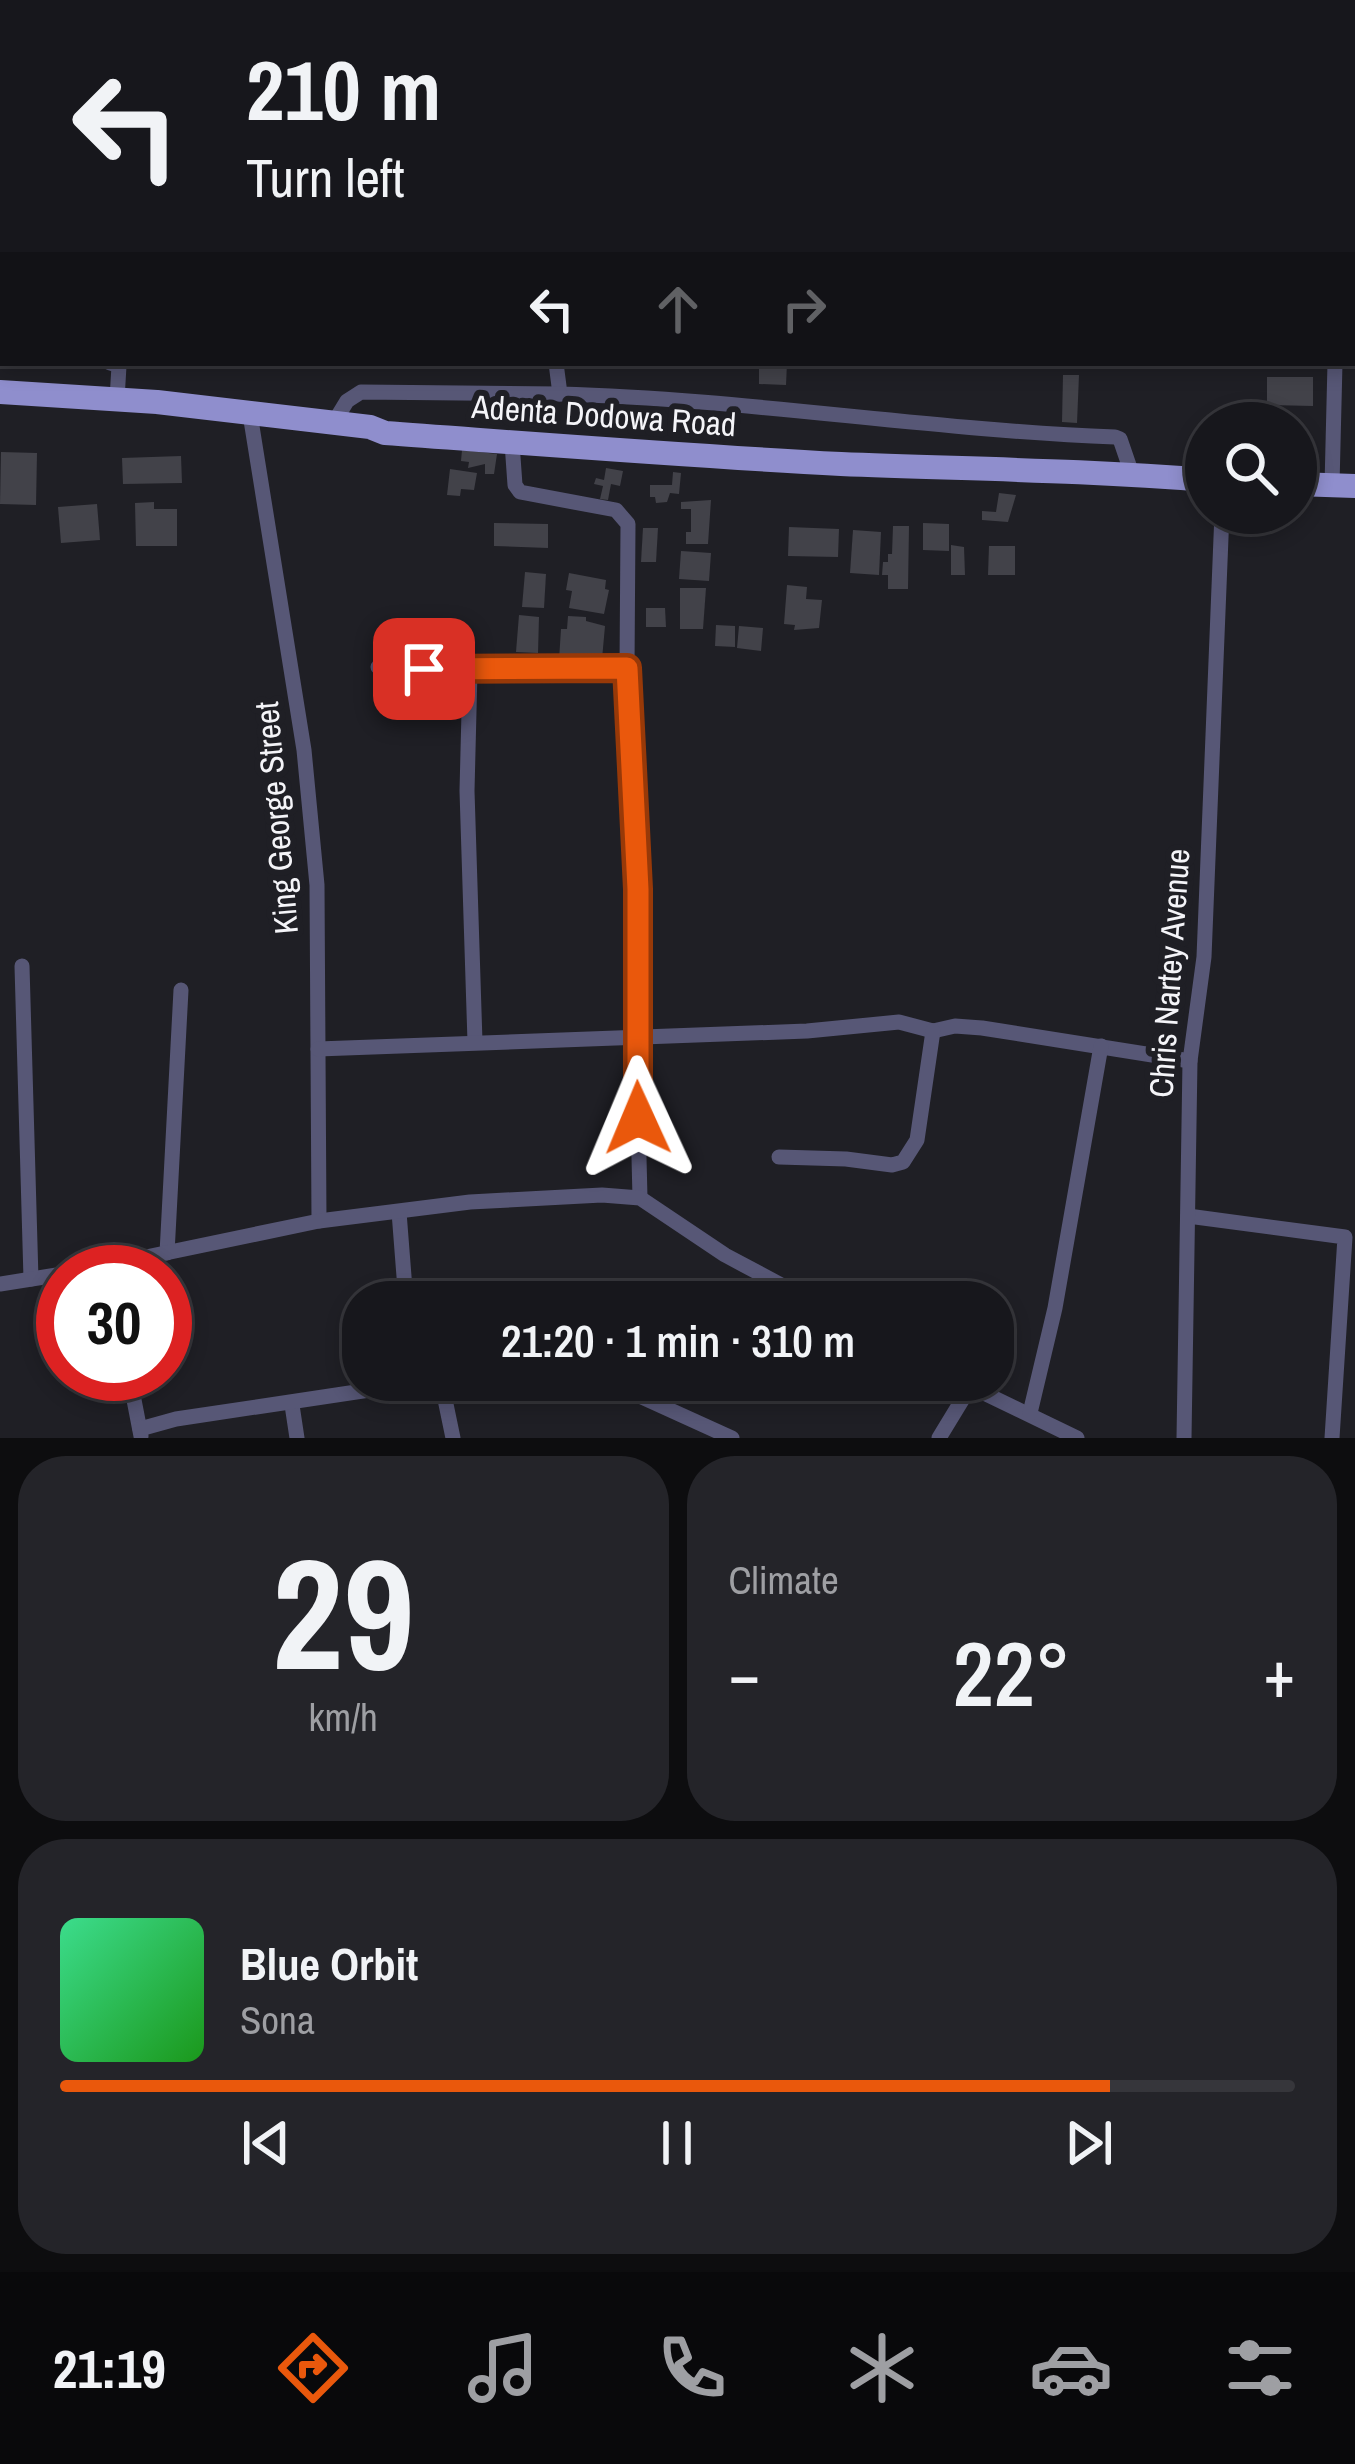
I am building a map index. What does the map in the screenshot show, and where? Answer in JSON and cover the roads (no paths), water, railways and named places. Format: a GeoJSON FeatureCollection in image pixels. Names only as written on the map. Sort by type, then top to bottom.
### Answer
{"type":"FeatureCollection","features":[{"type":"Feature","properties":{"kind":"main road","name":"Adenta Dodowa Road"},"geometry":{"type":"LineString","coordinates":[[0,392],[117,399],[370,427],[386,433],[835,463],[1185,478]]}},
{"type":"Feature","properties":{"kind":"street"},"geometry":{"type":"LineString","coordinates":[[117,399],[119,366]]}},
{"type":"Feature","properties":{"kind":"street"},"geometry":{"type":"LineString","coordinates":[[556,366],[560,394]]}},
{"type":"Feature","properties":{"kind":"street"},"geometry":{"type":"LineString","coordinates":[[1335,366],[1344,486]]}},
{"type":"Feature","properties":{"kind":"street"},"geometry":{"type":"LineString","coordinates":[[333,424],[347,401],[361,392],[560,394],[768,407],[974,430],[1115,437],[1132,474]]}},
{"type":"Feature","properties":{"kind":"street","name":"King George Street"},"geometry":{"type":"LineString","coordinates":[[250,414],[304,749],[316,885],[320,1221]]}},
{"type":"Feature","properties":{"kind":"street"},"geometry":{"type":"LineString","coordinates":[[512,442],[515,485],[520,492],[616,510],[626,518],[627,668],[638,889],[640,1198]]}},
{"type":"Feature","properties":{"kind":"street","name":"Chris Nartey Avenue"},"geometry":{"type":"LineString","coordinates":[[1184,1438],[1190,1061],[1204,957],[1221,534]]}},
{"type":"Feature","properties":{"kind":"street"},"geometry":{"type":"LineString","coordinates":[[378,667],[470,671],[627,668]]}},
{"type":"Feature","properties":{"kind":"street"},"geometry":{"type":"LineString","coordinates":[[470,671],[467,791],[476,1042]]}},
{"type":"Feature","properties":{"kind":"street"},"geometry":{"type":"LineString","coordinates":[[22,966],[31,1279]]}},
{"type":"Feature","properties":{"kind":"street"},"geometry":{"type":"LineString","coordinates":[[167,1245],[181,990]]}},
{"type":"Feature","properties":{"kind":"street"},"geometry":{"type":"LineString","coordinates":[[318,1049],[807,1030],[899,1022],[933,1030],[982,1028],[1190,1061]]}},
{"type":"Feature","properties":{"kind":"street"},"geometry":{"type":"LineString","coordinates":[[779,1157],[892,1166],[903,1162],[917,1140],[933,1030]]}},
{"type":"Feature","properties":{"kind":"street"},"geometry":{"type":"LineString","coordinates":[[1030,1413],[1055,1308],[1100,1046]]}},
{"type":"Feature","properties":{"kind":"street"},"geometry":{"type":"LineString","coordinates":[[192,1248],[320,1221],[470,1202],[602,1195],[640,1198],[774,1281]]}},
{"type":"Feature","properties":{"kind":"street"},"geometry":{"type":"LineString","coordinates":[[399,1212],[404,1281]]}},
{"type":"Feature","properties":{"kind":"street"},"geometry":{"type":"LineString","coordinates":[[1188,1216],[1350,1238],[1332,1438]]}},
{"type":"Feature","properties":{"kind":"street"},"geometry":{"type":"LineString","coordinates":[[0,1284],[36,1278]]}},
{"type":"Feature","properties":{"kind":"street"},"geometry":{"type":"LineString","coordinates":[[134,1401],[140,1433],[176,1419],[342,1395]]}},
{"type":"Feature","properties":{"kind":"street"},"geometry":{"type":"LineString","coordinates":[[444,1401],[453,1438]]}},
{"type":"Feature","properties":{"kind":"street"},"geometry":{"type":"LineString","coordinates":[[649,1401],[732,1438]]}},
{"type":"Feature","properties":{"kind":"street"},"geometry":{"type":"LineString","coordinates":[[939,1438],[955,1401]]}},
{"type":"Feature","properties":{"kind":"street"},"geometry":{"type":"LineString","coordinates":[[1002,1401],[1077,1438]]}},
{"type":"Feature","properties":{"kind":"street"},"geometry":{"type":"LineString","coordinates":[[292,1405],[297,1438]]}}]}
